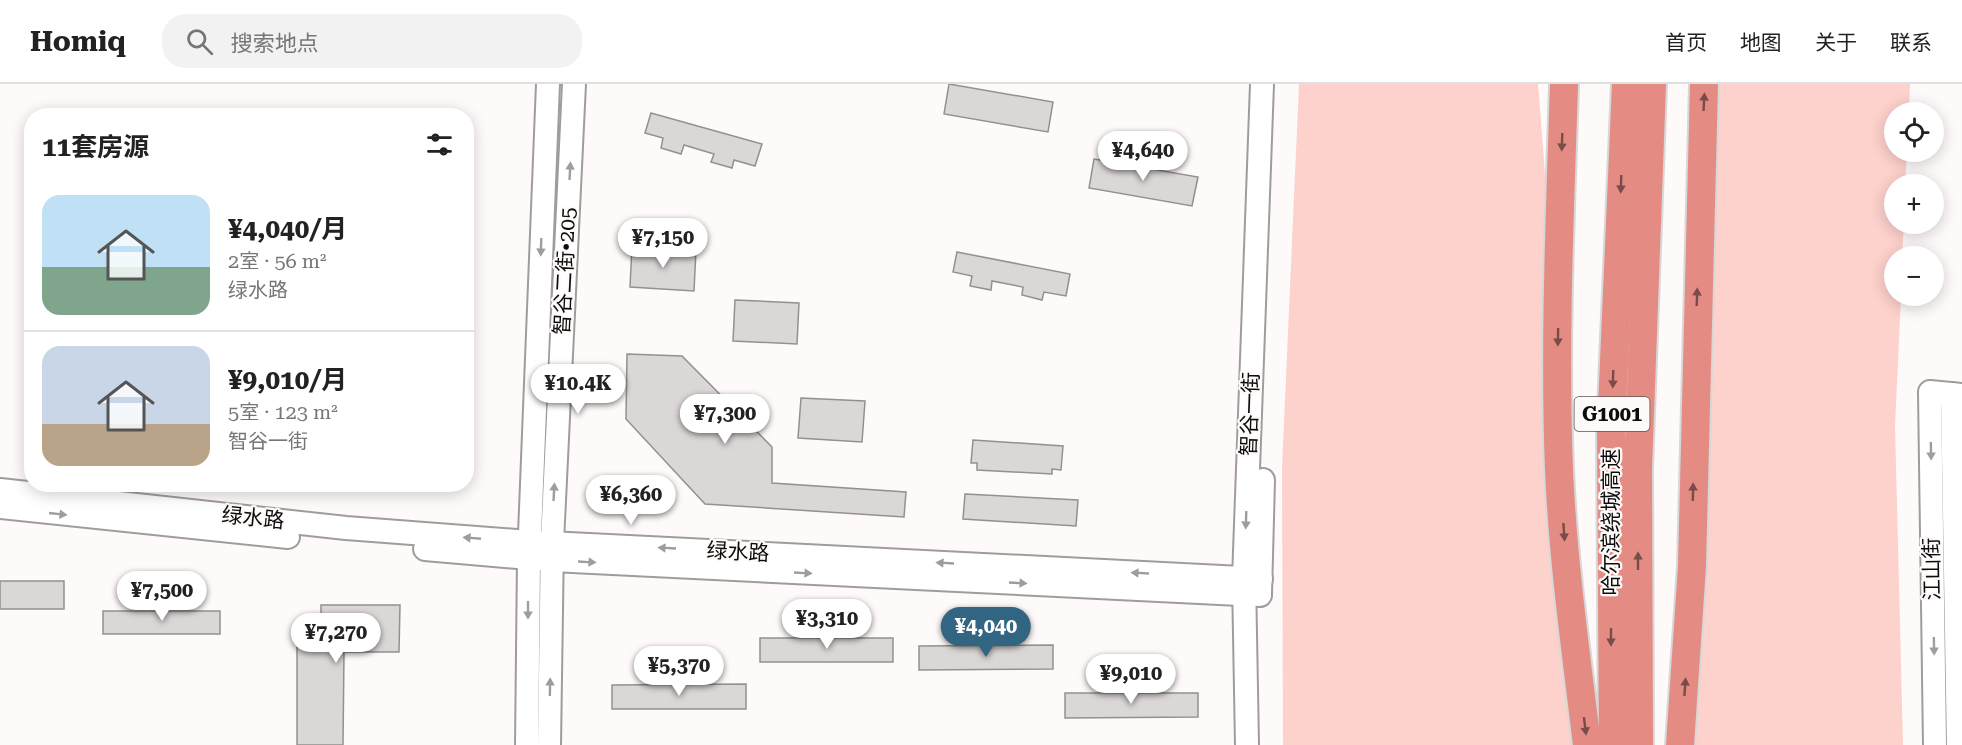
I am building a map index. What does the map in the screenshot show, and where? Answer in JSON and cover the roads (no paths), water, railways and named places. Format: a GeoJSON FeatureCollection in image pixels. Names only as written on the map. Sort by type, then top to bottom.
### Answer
{"type":"FeatureCollection","features":[{"type":"Feature","properties":{"kind":"highway"},"geometry":{"type":"LineString","coordinates":[[1564,84],[1557,345],[1559,470],[1569,599],[1587,745]]}},
{"type":"Feature","properties":{"kind":"highway","name":"哈尔滨绕城高速"},"geometry":{"type":"LineString","coordinates":[[1612,745],[1611,431],[1626,84]]}},
{"type":"Feature","properties":{"kind":"highway","name":"哈尔滨绕城高速"},"geometry":{"type":"LineString","coordinates":[[1639,745],[1638,469],[1652,84]]}},
{"type":"Feature","properties":{"kind":"highway"},"geometry":{"type":"LineString","coordinates":[[1680,745],[1692,566],[1704,84]]}},
{"type":"Feature","properties":{"kind":"main road","name":"智谷二街•205"},"geometry":{"type":"LineString","coordinates":[[548,84],[540,551],[549,745]]}},
{"type":"Feature","properties":{"kind":"main road","name":"智谷二街•205"},"geometry":{"type":"LineString","coordinates":[[527,745],[574,84]]}},
{"type":"Feature","properties":{"kind":"main road","name":"智谷一街"},"geometry":{"type":"LineString","coordinates":[[1261,745],[1253,587],[1263,84]]}},
{"type":"Feature","properties":{"kind":"main road","name":"智谷一街"},"geometry":{"type":"LineString","coordinates":[[1247,745],[1277,84]]}},
{"type":"Feature","properties":{"kind":"main road","name":"江山街"},"geometry":{"type":"LineString","coordinates":[[1935,745],[1948,404]]}},
{"type":"Feature","properties":{"kind":"main road"},"geometry":{"type":"LineString","coordinates":[[1948,404],[1958,745]]}},
{"type":"Feature","properties":{"kind":"main road","name":"绿水路"},"geometry":{"type":"LineString","coordinates":[[0,490],[540,551]]}},
{"type":"Feature","properties":{"kind":"main road","name":"绿水路"},"geometry":{"type":"LineString","coordinates":[[0,507],[194,528],[540,551],[1253,587]]}}]}
